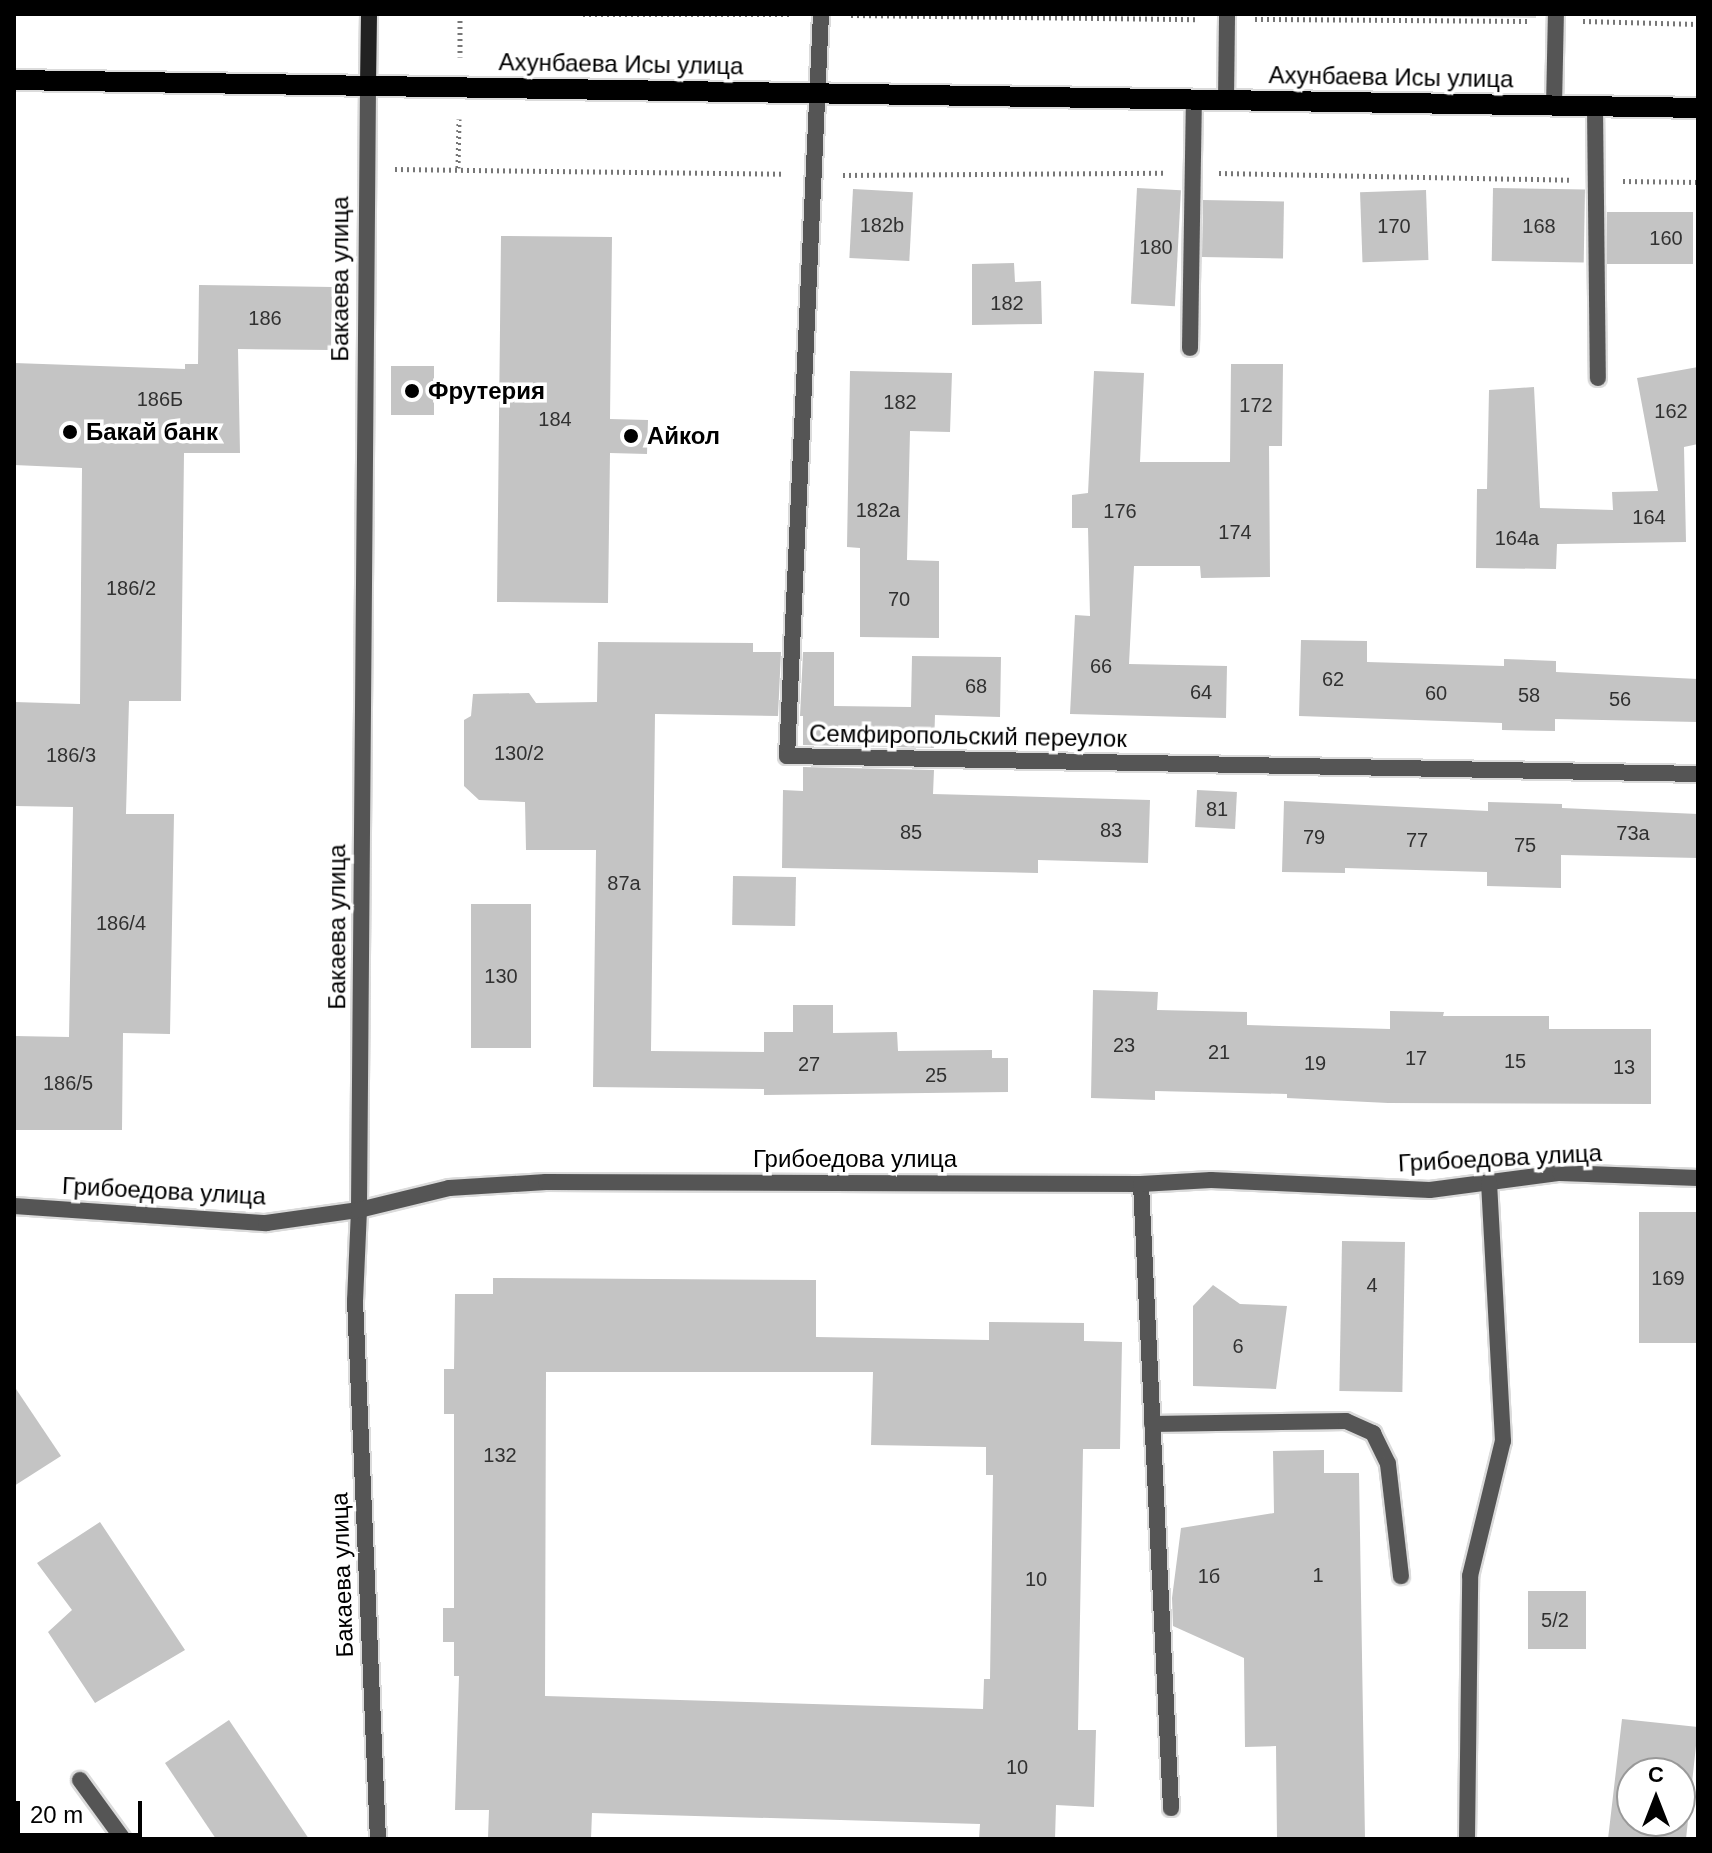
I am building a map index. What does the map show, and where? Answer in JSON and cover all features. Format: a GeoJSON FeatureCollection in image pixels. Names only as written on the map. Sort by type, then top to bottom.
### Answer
{"type":"FeatureCollection","features":[{"type":"Feature","properties":{"kind":"main road","name":"Бакаева улица"},"geometry":{"type":"LineString","coordinates":[[368,86],[369,14]]}},
{"type":"Feature","properties":{"kind":"main road","name":"Ахунбаева Исы улица"},"geometry":{"type":"LineString","coordinates":[[14,80],[1698,108]]}},
{"type":"Feature","properties":{"kind":"street","name":"Семфиропольский переулок"},"geometry":{"type":"LineString","coordinates":[[821,14],[787,756],[1698,774]]}},
{"type":"Feature","properties":{"kind":"street"},"geometry":{"type":"LineString","coordinates":[[1226,100],[1227,17]]}},
{"type":"Feature","properties":{"kind":"street"},"geometry":{"type":"LineString","coordinates":[[1554,106],[1556,17]]}},
{"type":"Feature","properties":{"kind":"street","name":"Бакаева улица"},"geometry":{"type":"LineString","coordinates":[[368,86],[359,1210],[355,1300],[378,1839]]}},
{"type":"Feature","properties":{"kind":"street"},"geometry":{"type":"LineString","coordinates":[[1190,348],[1194,99]]}},
{"type":"Feature","properties":{"kind":"street"},"geometry":{"type":"LineString","coordinates":[[1595,107],[1598,378]]}},
{"type":"Feature","properties":{"kind":"street","name":"Грибоедова улица"},"geometry":{"type":"LineString","coordinates":[[14,1206],[266,1223],[359,1210],[449,1188],[546,1182],[1141,1184],[1211,1180],[1430,1190],[1560,1173],[1698,1178]]}},
{"type":"Feature","properties":{"kind":"street"},"geometry":{"type":"LineString","coordinates":[[1467,1839],[1470,1576],[1503,1441],[1489,1182]]}},
{"type":"Feature","properties":{"kind":"street"},"geometry":{"type":"LineString","coordinates":[[1141,1184],[1171,1808]]}},
{"type":"Feature","properties":{"kind":"street"},"geometry":{"type":"LineString","coordinates":[[1152,1424],[1346,1421],[1373,1433],[1388,1464],[1401,1576]]}},
{"type":"Feature","properties":{"kind":"street"},"geometry":{"type":"LineString","coordinates":[[80,1780],[123,1839]]}},
{"type":"Feature","properties":{"kind":"path"},"geometry":{"type":"LineString","coordinates":[[583,14],[1556,17],[1698,24]]}},
{"type":"Feature","properties":{"kind":"path"},"geometry":{"type":"LineString","coordinates":[[365,170],[458,168],[816,175],[1193,173],[1698,182]]}},
{"type":"Feature","properties":{"kind":"shaded area"},"geometry":{"type":"Polygon","coordinates":[[[1237,14],[1536,14],[1536,18],[1237,14]]]}},
{"type":"Feature","properties":{"kind":"building"},"geometry":{"type":"Polygon","coordinates":[[[1137,188],[1181,190],[1175,306],[1131,304],[1137,188]]]}},
{"type":"Feature","properties":{"kind":"building"},"geometry":{"type":"Polygon","coordinates":[[[1493,188],[1585,190],[1584,263],[1492,261],[1493,188]]]}},
{"type":"Feature","properties":{"kind":"building"},"geometry":{"type":"Polygon","coordinates":[[[853,189],[913,192],[909,261],[849,258],[853,189]]]}},
{"type":"Feature","properties":{"kind":"building"},"geometry":{"type":"Polygon","coordinates":[[[1426,190],[1428,260],[1362,262],[1360,192],[1426,190]]]}},
{"type":"Feature","properties":{"kind":"building"},"geometry":{"type":"Polygon","coordinates":[[[1203,200],[1284,201],[1283,258],[1202,257],[1203,200]]]}},
{"type":"Feature","properties":{"kind":"building"},"geometry":{"type":"Polygon","coordinates":[[[1607,212],[1693,212],[1693,264],[1607,264],[1607,212]]]}},
{"type":"Feature","properties":{"kind":"building"},"geometry":{"type":"Polygon","coordinates":[[[501,236],[612,237],[610,419],[648,420],[647,454],[610,453],[608,603],[497,602],[501,236]]]}},
{"type":"Feature","properties":{"kind":"building"},"geometry":{"type":"Polygon","coordinates":[[[1014,263],[1015,282],[1041,281],[1042,324],[972,325],[972,264],[1014,263]]]}},
{"type":"Feature","properties":{"kind":"building"},"geometry":{"type":"Polygon","coordinates":[[[199,285],[332,287],[331,350],[238,349],[240,453],[184,453],[181,701],[129,701],[126,814],[174,814],[170,1034],[123,1033],[122,1130],[14,1130],[14,1036],[69,1037],[73,807],[14,806],[14,702],[80,704],[82,468],[14,465],[14,363],[185,369],[185,364],[198,364],[199,285]]]}},
{"type":"Feature","properties":{"kind":"building"},"geometry":{"type":"Polygon","coordinates":[[[1231,364],[1283,364],[1282,446],[1269,446],[1270,577],[1201,578],[1200,566],[1134,566],[1129,664],[1227,666],[1226,718],[1070,714],[1075,615],[1090,616],[1088,528],[1072,528],[1072,495],[1088,493],[1094,371],[1144,373],[1140,462],[1230,462],[1231,364]]]}},
{"type":"Feature","properties":{"kind":"building","name":"Фрутерия"},"geometry":{"type":"Polygon","coordinates":[[[391,366],[434,366],[434,415],[391,415],[391,366]]]}},
{"type":"Feature","properties":{"kind":"building"},"geometry":{"type":"Polygon","coordinates":[[[1698,367],[1698,444],[1684,447],[1686,542],[1557,544],[1556,569],[1476,568],[1477,489],[1487,489],[1489,390],[1534,387],[1540,508],[1613,510],[1612,492],[1658,491],[1637,378],[1698,367]]]}},
{"type":"Feature","properties":{"kind":"building"},"geometry":{"type":"Polygon","coordinates":[[[850,371],[952,373],[950,432],[910,431],[907,560],[939,561],[939,638],[860,637],[860,548],[847,547],[850,371]]]}},
{"type":"Feature","properties":{"kind":"building"},"geometry":{"type":"Polygon","coordinates":[[[1301,640],[1367,641],[1367,662],[1504,666],[1504,659],[1556,661],[1556,672],[1698,679],[1698,722],[1555,719],[1555,731],[1502,730],[1502,723],[1299,716],[1301,640]]]}},
{"type":"Feature","properties":{"kind":"building"},"geometry":{"type":"Polygon","coordinates":[[[598,642],[753,643],[753,652],[781,652],[778,716],[655,714],[651,1051],[764,1052],[764,1032],[793,1032],[793,1005],[833,1005],[833,1033],[897,1032],[898,1051],[992,1050],[992,1058],[1008,1058],[1008,1092],[764,1095],[764,1089],[593,1087],[596,850],[526,850],[525,802],[479,800],[464,786],[464,720],[471,716],[473,694],[529,693],[536,703],[597,702],[598,642]]]}},
{"type":"Feature","properties":{"kind":"building"},"geometry":{"type":"Polygon","coordinates":[[[803,652],[834,652],[834,706],[911,707],[912,656],[1001,657],[1000,717],[935,715],[934,748],[803,745],[803,716],[800,716],[803,652]]]}},
{"type":"Feature","properties":{"kind":"building"},"geometry":{"type":"Polygon","coordinates":[[[803,767],[934,770],[933,794],[1150,800],[1148,863],[1038,860],[1038,873],[782,868],[783,790],[803,791],[803,767]]]}},
{"type":"Feature","properties":{"kind":"building"},"geometry":{"type":"Polygon","coordinates":[[[1197,790],[1237,792],[1235,829],[1195,827],[1197,790]]]}},
{"type":"Feature","properties":{"kind":"building"},"geometry":{"type":"Polygon","coordinates":[[[1284,801],[1488,811],[1488,802],[1562,804],[1562,808],[1698,814],[1698,858],[1561,855],[1561,888],[1487,886],[1487,872],[1345,868],[1345,873],[1282,872],[1284,801]]]}},
{"type":"Feature","properties":{"kind":"building"},"geometry":{"type":"Polygon","coordinates":[[[733,876],[796,877],[795,926],[732,925],[733,876]]]}},
{"type":"Feature","properties":{"kind":"building"},"geometry":{"type":"Polygon","coordinates":[[[471,904],[531,904],[531,1048],[471,1048],[471,904]]]}},
{"type":"Feature","properties":{"kind":"building"},"geometry":{"type":"Polygon","coordinates":[[[1093,990],[1158,992],[1157,1010],[1247,1012],[1247,1025],[1390,1029],[1390,1011],[1444,1012],[1443,1016],[1549,1016],[1549,1029],[1651,1029],[1651,1104],[1388,1103],[1287,1098],[1287,1094],[1155,1091],[1155,1100],[1091,1098],[1093,990]]]}},
{"type":"Feature","properties":{"kind":"building"},"geometry":{"type":"Polygon","coordinates":[[[1639,1212],[1698,1212],[1698,1343],[1639,1343],[1639,1212]]]}},
{"type":"Feature","properties":{"kind":"building"},"geometry":{"type":"Polygon","coordinates":[[[1342,1241],[1405,1242],[1402,1392],[1339,1391],[1342,1241]]]}},
{"type":"Feature","properties":{"kind":"building"},"geometry":{"type":"Polygon","coordinates":[[[493,1278],[816,1280],[816,1337],[989,1340],[989,1322],[1084,1323],[1084,1341],[1122,1342],[1120,1449],[1083,1449],[1078,1730],[1096,1730],[1094,1807],[1056,1805],[1055,1839],[979,1839],[980,1824],[592,1813],[591,1839],[488,1838],[489,1810],[455,1810],[459,1676],[454,1676],[454,1642],[443,1642],[443,1608],[454,1608],[454,1414],[444,1414],[444,1369],[454,1369],[455,1294],[493,1294],[493,1278]],[[546,1372],[545,1696],[983,1709],[984,1679],[990,1679],[993,1475],[986,1475],[986,1447],[871,1445],[873,1372],[546,1372]]]}},
{"type":"Feature","properties":{"kind":"building"},"geometry":{"type":"Polygon","coordinates":[[[1213,1285],[1240,1304],[1287,1306],[1276,1389],[1193,1386],[1193,1306],[1213,1285]]]}},
{"type":"Feature","properties":{"kind":"building"},"geometry":{"type":"Polygon","coordinates":[[[14,1386],[61,1456],[14,1486],[14,1386]]]}},
{"type":"Feature","properties":{"kind":"building"},"geometry":{"type":"Polygon","coordinates":[[[1324,1450],[1324,1473],[1359,1473],[1365,1839],[1277,1839],[1276,1746],[1245,1747],[1244,1658],[1173,1626],[1172,1598],[1181,1528],[1274,1513],[1273,1451],[1324,1450]]]}},
{"type":"Feature","properties":{"kind":"building"},"geometry":{"type":"Polygon","coordinates":[[[100,1522],[185,1650],[95,1703],[48,1632],[72,1610],[37,1563],[100,1522]]]}},
{"type":"Feature","properties":{"kind":"building"},"geometry":{"type":"Polygon","coordinates":[[[1528,1591],[1586,1591],[1586,1649],[1528,1649],[1528,1591]]]}},
{"type":"Feature","properties":{"kind":"building"},"geometry":{"type":"Polygon","coordinates":[[[1622,1719],[1698,1727],[1695,1757],[1618,1757],[1622,1719]]]}},
{"type":"Feature","properties":{"kind":"building"},"geometry":{"type":"Polygon","coordinates":[[[229,1720],[309,1839],[216,1839],[165,1763],[229,1720]]]}},
{"type":"Feature","properties":{"kind":"building"},"geometry":{"type":"Polygon","coordinates":[[[1616,1770],[1616,1837],[1686,1839],[1608,1839],[1616,1770]]]}},
{"type":"Feature","properties":{"kind":"place","name":"Фрутерия"},"geometry":{"type":"Point","coordinates":[412,391]}},
{"type":"Feature","properties":{"kind":"place","name":"Бакай банк"},"geometry":{"type":"Point","coordinates":[70,432]}},
{"type":"Feature","properties":{"kind":"place","name":"Айкол"},"geometry":{"type":"Point","coordinates":[631,436]}}]}
